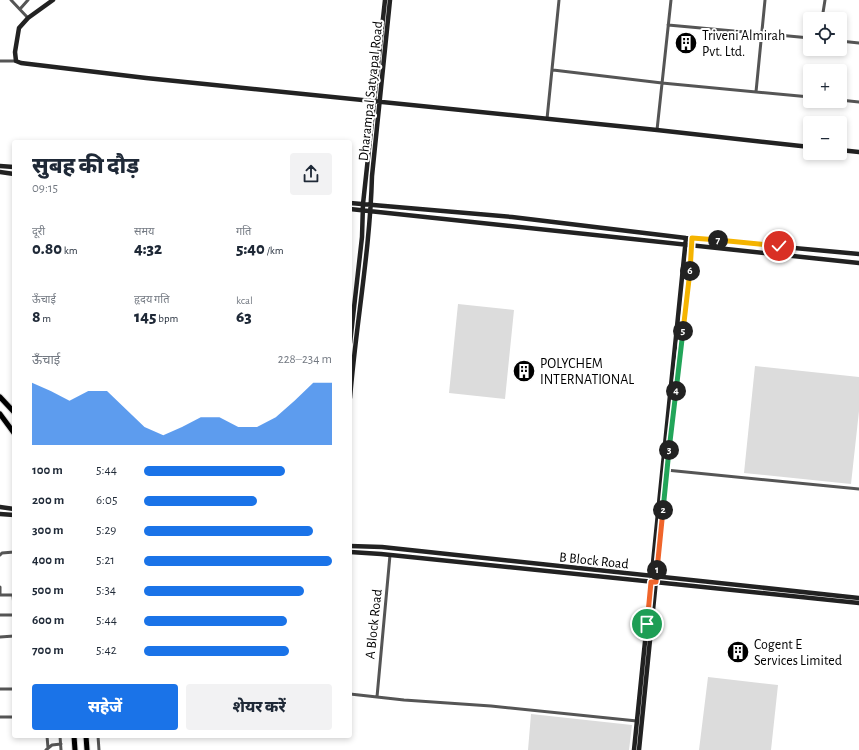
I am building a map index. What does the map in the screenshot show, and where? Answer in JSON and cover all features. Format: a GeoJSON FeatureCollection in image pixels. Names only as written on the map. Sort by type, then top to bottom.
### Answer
{"type":"FeatureCollection","features":[{"type":"Feature","properties":{"kind":"main road"},"geometry":{"type":"LineString","coordinates":[[0,397],[12,410]]}},
{"type":"Feature","properties":{"kind":"main road"},"geometry":{"type":"LineString","coordinates":[[0,414],[12,430]]}},
{"type":"Feature","properties":{"kind":"main road"},"geometry":{"type":"LineString","coordinates":[[74,738],[75,750]]}},
{"type":"Feature","properties":{"kind":"main road"},"geometry":{"type":"LineString","coordinates":[[86,738],[87,750]]}},
{"type":"Feature","properties":{"kind":"street"},"geometry":{"type":"LineString","coordinates":[[11,0],[28,18]]}},
{"type":"Feature","properties":{"kind":"street"},"geometry":{"type":"LineString","coordinates":[[20,9],[28,0]]}},
{"type":"Feature","properties":{"kind":"street"},"geometry":{"type":"LineString","coordinates":[[16,61],[15,52],[18,31],[28,18],[53,0]]}},
{"type":"Feature","properties":{"kind":"street","name":"Dharampal Satyapal Road"},"geometry":{"type":"LineString","coordinates":[[352,379],[371,205],[385,0]]}},
{"type":"Feature","properties":{"kind":"street","name":"Dharampal Satyapal Road"},"geometry":{"type":"LineString","coordinates":[[352,307],[362,237],[363,204],[390,0]]}},
{"type":"Feature","properties":{"kind":"street"},"geometry":{"type":"LineString","coordinates":[[547,119],[559,0]]}},
{"type":"Feature","properties":{"kind":"street"},"geometry":{"type":"LineString","coordinates":[[657,130],[671,0]]}},
{"type":"Feature","properties":{"kind":"street"},"geometry":{"type":"LineString","coordinates":[[756,92],[765,0]]}},
{"type":"Feature","properties":{"kind":"street"},"geometry":{"type":"LineString","coordinates":[[823,12],[825,0]]}},
{"type":"Feature","properties":{"kind":"street"},"geometry":{"type":"LineString","coordinates":[[668,25],[803,37]]}},
{"type":"Feature","properties":{"kind":"street"},"geometry":{"type":"LineString","coordinates":[[847,42],[859,43]]}},
{"type":"Feature","properties":{"kind":"street"},"geometry":{"type":"LineString","coordinates":[[0,61],[16,61],[21,63],[146,78],[803,146]]}},
{"type":"Feature","properties":{"kind":"street"},"geometry":{"type":"LineString","coordinates":[[553,70],[662,83],[803,96]]}},
{"type":"Feature","properties":{"kind":"street"},"geometry":{"type":"LineString","coordinates":[[847,101],[859,102]]}},
{"type":"Feature","properties":{"kind":"street"},"geometry":{"type":"LineString","coordinates":[[847,151],[859,152]]}},
{"type":"Feature","properties":{"kind":"street"},"geometry":{"type":"LineString","coordinates":[[0,166],[12,167]]}},
{"type":"Feature","properties":{"kind":"street"},"geometry":{"type":"LineString","coordinates":[[0,172],[12,174]]}},
{"type":"Feature","properties":{"kind":"street"},"geometry":{"type":"LineString","coordinates":[[352,203],[512,217],[686,238],[859,254]]}},
{"type":"Feature","properties":{"kind":"street"},"geometry":{"type":"LineString","coordinates":[[352,209],[859,263]]}},
{"type":"Feature","properties":{"kind":"street"},"geometry":{"type":"LineString","coordinates":[[634,750],[639,721],[665,470],[690,272],[688,244],[686,238]]}},
{"type":"Feature","properties":{"kind":"street"},"geometry":{"type":"LineString","coordinates":[[688,244],[692,238]]}},
{"type":"Feature","properties":{"kind":"street"},"geometry":{"type":"LineString","coordinates":[[665,470],[859,489]]}},
{"type":"Feature","properties":{"kind":"street"},"geometry":{"type":"LineString","coordinates":[[0,507],[12,509]]}},
{"type":"Feature","properties":{"kind":"street"},"geometry":{"type":"LineString","coordinates":[[0,514],[12,515]]}},
{"type":"Feature","properties":{"kind":"street","name":"B Block Road"},"geometry":{"type":"LineString","coordinates":[[352,546],[382,547],[859,603]]}},
{"type":"Feature","properties":{"kind":"street"},"geometry":{"type":"LineString","coordinates":[[0,555],[2,553],[12,552]]}},
{"type":"Feature","properties":{"kind":"street","name":"B Block Road"},"geometry":{"type":"LineString","coordinates":[[352,552],[390,554],[654,580],[859,598]]}},
{"type":"Feature","properties":{"kind":"street","name":"A Block Road"},"geometry":{"type":"LineString","coordinates":[[377,697],[390,554]]}},
{"type":"Feature","properties":{"kind":"street"},"geometry":{"type":"LineString","coordinates":[[0,587],[0,594],[12,595]]}},
{"type":"Feature","properties":{"kind":"street"},"geometry":{"type":"LineString","coordinates":[[0,615],[12,615]]}},
{"type":"Feature","properties":{"kind":"street"},"geometry":{"type":"LineString","coordinates":[[0,637],[12,636]]}},
{"type":"Feature","properties":{"kind":"street"},"geometry":{"type":"LineString","coordinates":[[0,690],[12,689]]}},
{"type":"Feature","properties":{"kind":"street"},"geometry":{"type":"LineString","coordinates":[[352,694],[639,721]]}},
{"type":"Feature","properties":{"kind":"street"},"geometry":{"type":"LineString","coordinates":[[0,717],[12,717]]}},
{"type":"Feature","properties":{"kind":"street"},"geometry":{"type":"LineString","coordinates":[[639,721],[639,750]]}},
{"type":"Feature","properties":{"kind":"street"},"geometry":{"type":"LineString","coordinates":[[47,738],[47,750]]}},
{"type":"Feature","properties":{"kind":"street"},"geometry":{"type":"LineString","coordinates":[[60,738],[61,750]]}},
{"type":"Feature","properties":{"kind":"street"},"geometry":{"type":"LineString","coordinates":[[98,738],[99,750]]}},
{"type":"Feature","properties":{"kind":"street"},"geometry":{"type":"LineString","coordinates":[[47,750],[52,745],[61,744]]}},
{"type":"Feature","properties":{"kind":"shaded area"},"geometry":{"type":"Polygon","coordinates":[[[458,304],[514,310],[505,399],[449,393],[458,304]]]}},
{"type":"Feature","properties":{"kind":"shaded area"},"geometry":{"type":"Polygon","coordinates":[[[755,366],[859,377],[859,411],[851,484],[744,473],[755,366]]]}},
{"type":"Feature","properties":{"kind":"shaded area"},"geometry":{"type":"Polygon","coordinates":[[[708,677],[778,685],[771,750],[699,750],[708,677]]]}},
{"type":"Feature","properties":{"kind":"shaded area"},"geometry":{"type":"Polygon","coordinates":[[[531,714],[632,725],[629,750],[528,750],[531,714]]]}},
{"type":"Feature","properties":{"kind":"place","name":"Triveni Almirah Pvt. Ltd."},"geometry":{"type":"Point","coordinates":[686,43]}},
{"type":"Feature","properties":{"kind":"place","name":"POLYCHEM INTERNATIONAL"},"geometry":{"type":"Point","coordinates":[524,371]}},
{"type":"Feature","properties":{"kind":"place","name":"Cogent E Services Limited"},"geometry":{"type":"Point","coordinates":[738,652]}},
{"type":"Feature","properties":{"kind":"route"},"geometry":{"type":"LineString","coordinates":[[647,624],[651,582],[656,582],[667,470],[690,272],[692,238],[779,246]]}}]}
